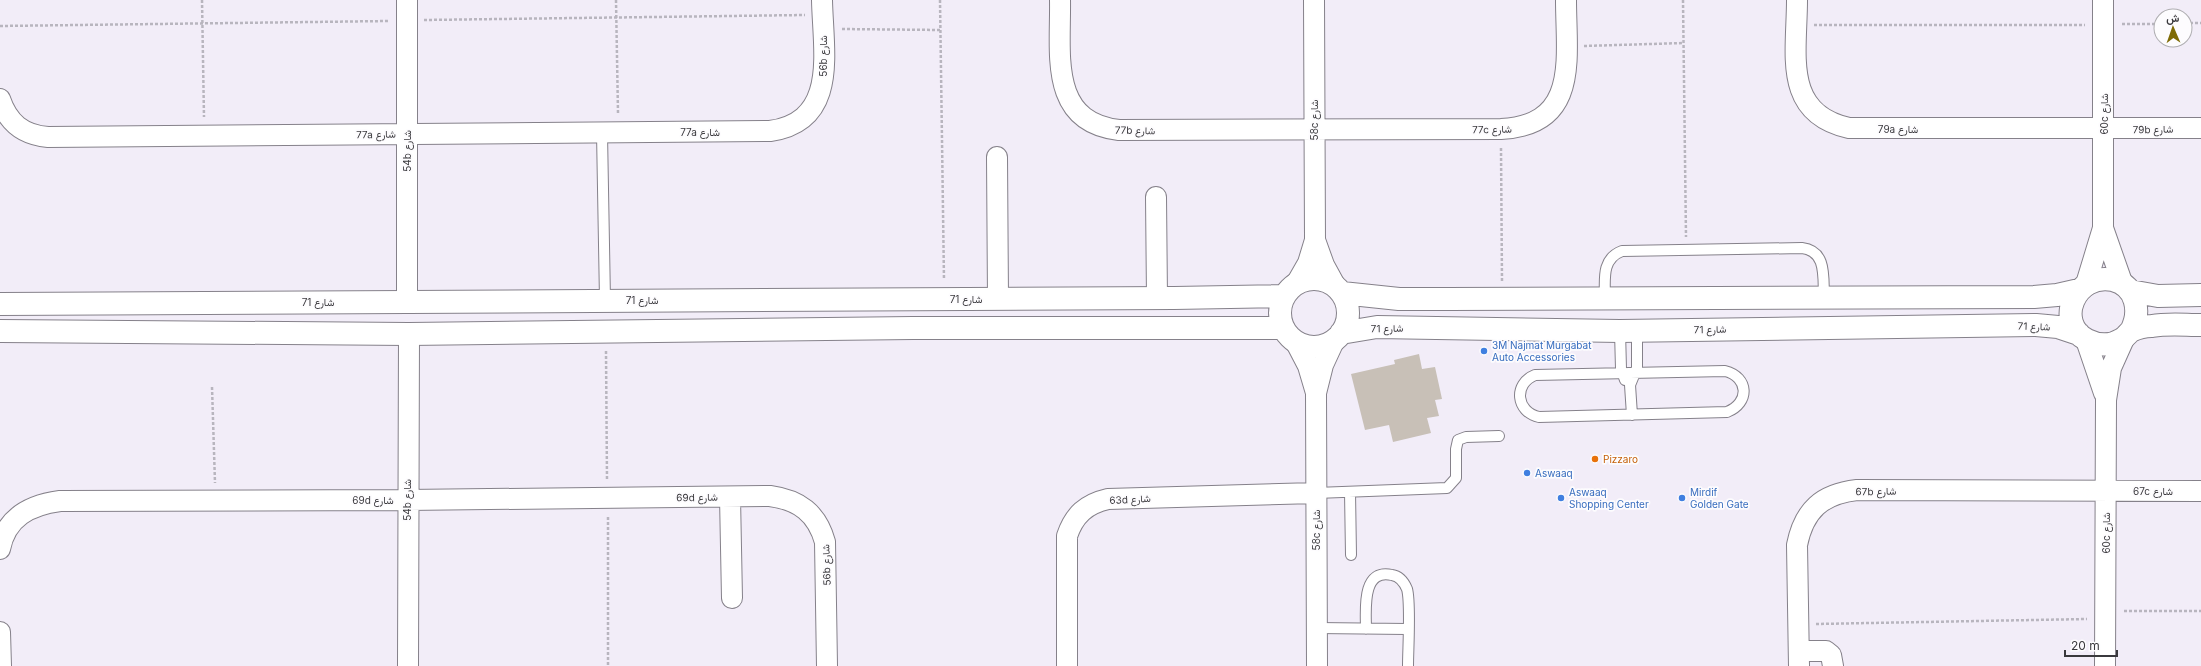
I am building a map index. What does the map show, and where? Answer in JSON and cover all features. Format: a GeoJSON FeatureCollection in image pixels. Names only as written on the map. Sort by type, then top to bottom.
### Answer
{"type":"FeatureCollection","features":[{"type":"Feature","properties":{"kind":"street","name":"54b شارع"},"geometry":{"type":"LineString","coordinates":[[407,0],[407,301]]}},
{"type":"Feature","properties":{"kind":"street","name":"77b شارع"},"geometry":{"type":"LineString","coordinates":[[1060,0],[1064,88],[1069,102],[1078,114],[1090,123],[1104,128],[1119,130],[1314,130]]}},
{"type":"Feature","properties":{"kind":"street","name":"58c شارع"},"geometry":{"type":"LineString","coordinates":[[1290,290],[1308,263],[1315,240],[1314,0]]}},
{"type":"Feature","properties":{"kind":"street","name":"77c شارع"},"geometry":{"type":"LineString","coordinates":[[1314,130],[1501,129],[1517,128],[1532,124],[1545,116],[1556,104],[1563,91],[1566,75],[1566,0]]}},
{"type":"Feature","properties":{"kind":"street","name":"79a شارع"},"geometry":{"type":"LineString","coordinates":[[1797,0],[1797,73],[1800,90],[1807,104],[1818,117],[1833,125],[1849,128],[2104,130]]}},
{"type":"Feature","properties":{"kind":"street","name":"60c شارع"},"geometry":{"type":"LineString","coordinates":[[2083,287],[2103,228],[2103,0]]}},
{"type":"Feature","properties":{"kind":"street","name":"56b شارع"},"geometry":{"type":"LineString","coordinates":[[770,131],[784,129],[798,123],[809,114],[817,102],[822,88],[824,74],[822,8]]}},
{"type":"Feature","properties":{"kind":"street","name":"77a شارع"},"geometry":{"type":"LineString","coordinates":[[0,99],[7,115],[10,129],[48,137],[770,131]]}},
{"type":"Feature","properties":{"kind":"street","name":"79b شارع"},"geometry":{"type":"LineString","coordinates":[[2104,130],[2201,128]]}},
{"type":"Feature","properties":{"kind":"street"},"geometry":{"type":"LineString","coordinates":[[997,157],[998,299]]}},
{"type":"Feature","properties":{"kind":"street"},"geometry":{"type":"LineString","coordinates":[[1156,197],[1157,298]]}},
{"type":"Feature","properties":{"kind":"street","name":"60c شارع"},"geometry":{"type":"LineString","coordinates":[[2103,228],[2126,288]]}},
{"type":"Feature","properties":{"kind":"street","name":"58c شارع"},"geometry":{"type":"LineString","coordinates":[[1315,240],[1324,264],[1339,290]]}},
{"type":"Feature","properties":{"kind":"street"},"geometry":{"type":"LineString","coordinates":[[1339,290],[1348,309],[1347,318],[1338,336],[1327,344],[1315,346],[1303,344],[1289,334],[1280,312],[1290,290],[1304,280],[1321,280],[1339,290],[1399,299],[2046,297],[2083,287],[2104,279],[2126,288],[2158,296],[2201,295]]}},
{"type":"Feature","properties":{"kind":"street"},"geometry":{"type":"LineString","coordinates":[[2083,287],[2071,307],[2074,326],[2083,337],[2105,345],[2127,335],[2153,326],[2201,325]]}},
{"type":"Feature","properties":{"kind":"street"},"geometry":{"type":"LineString","coordinates":[[2126,288],[2134,298],[2137,311],[2135,324],[2127,335]]}},
{"type":"Feature","properties":{"kind":"street","name":"شارع 71"},"geometry":{"type":"LineString","coordinates":[[0,304],[1157,298],[1290,290]]}},
{"type":"Feature","properties":{"kind":"street","name":"شارع 71"},"geometry":{"type":"LineString","coordinates":[[1338,336],[1377,327],[1628,331],[2036,325],[2058,327],[2083,337]]}},
{"type":"Feature","properties":{"kind":"street"},"geometry":{"type":"LineString","coordinates":[[0,331],[409,334],[905,328],[1289,334]]}},
{"type":"Feature","properties":{"kind":"street","name":"54b شارع"},"geometry":{"type":"LineString","coordinates":[[408,666],[407,500],[409,334]]}},
{"type":"Feature","properties":{"kind":"street","name":"58c شارع"},"geometry":{"type":"LineString","coordinates":[[1289,334],[1308,366],[1316,393]]}},
{"type":"Feature","properties":{"kind":"street","name":"60c شارع"},"geometry":{"type":"LineString","coordinates":[[2105,666],[2106,400],[2111,368],[2127,335]]}},
{"type":"Feature","properties":{"kind":"street","name":"58c شارع"},"geometry":{"type":"LineString","coordinates":[[1317,666],[1316,393],[1323,365],[1338,336]]}},
{"type":"Feature","properties":{"kind":"street","name":"60c شارع"},"geometry":{"type":"LineString","coordinates":[[2083,337],[2098,370],[2106,400]]}},
{"type":"Feature","properties":{"kind":"street","name":"67b شارع"},"geometry":{"type":"LineString","coordinates":[[1799,658],[1797,545],[1800,530],[1806,517],[1816,506],[1828,497],[1842,492],[1857,490],[2106,491]]}},
{"type":"Feature","properties":{"kind":"street","name":"67c شارع"},"geometry":{"type":"LineString","coordinates":[[2106,491],[2201,491]]}},
{"type":"Feature","properties":{"kind":"street","name":"63d شارع"},"geometry":{"type":"LineString","coordinates":[[1067,666],[1067,536],[1070,525],[1086,507],[1108,500],[1316,493]]}},
{"type":"Feature","properties":{"kind":"street","name":"56b شارع"},"geometry":{"type":"LineString","coordinates":[[770,496],[795,502],[806,509],[822,529],[826,554],[827,666]]}},
{"type":"Feature","properties":{"kind":"street","name":"69d شارع"},"geometry":{"type":"LineString","coordinates":[[0,550],[2,540],[10,524],[24,511],[41,503],[60,501],[407,500],[770,496]]}},
{"type":"Feature","properties":{"kind":"street"},"geometry":{"type":"LineString","coordinates":[[730,497],[732,598]]}},
{"type":"Feature","properties":{"kind":"street"},"geometry":{"type":"LineString","coordinates":[[0,632],[0,665]]}},
{"type":"Feature","properties":{"kind":"street"},"geometry":{"type":"LineString","coordinates":[[1799,658],[1826,651],[1831,655],[1833,666]]}},
{"type":"Feature","properties":{"kind":"lane"},"geometry":{"type":"LineString","coordinates":[[605,300],[610,133]]}},
{"type":"Feature","properties":{"kind":"lane"},"geometry":{"type":"LineString","coordinates":[[1605,299],[1605,271],[1610,258],[1616,254],[1629,250],[1808,249],[1819,256],[1822,262],[1824,297]]}},
{"type":"Feature","properties":{"kind":"lane"},"geometry":{"type":"LineString","coordinates":[[1628,331],[1636,373],[1630,385],[1632,415]]}},
{"type":"Feature","properties":{"kind":"lane"},"geometry":{"type":"LineString","coordinates":[[1628,331],[1622,374],[1630,385]]}},
{"type":"Feature","properties":{"kind":"lane"},"geometry":{"type":"LineString","coordinates":[[1725,371],[1737,376],[1744,387],[1744,394],[1739,406],[1727,412],[1632,415],[1539,417],[1527,412],[1520,401],[1521,388],[1529,378],[1535,375],[1636,373],[1725,371]]}},
{"type":"Feature","properties":{"kind":"lane"},"geometry":{"type":"LineString","coordinates":[[1316,493],[1447,488],[1456,478],[1456,449],[1458,440],[1466,437],[1499,436]]}},
{"type":"Feature","properties":{"kind":"lane"},"geometry":{"type":"LineString","coordinates":[[1350,492],[1352,555]]}},
{"type":"Feature","properties":{"kind":"lane"},"geometry":{"type":"LineString","coordinates":[[1366,629],[1366,592],[1369,585],[1373,580],[1386,574],[1399,578],[1407,590],[1408,666]]}},
{"type":"Feature","properties":{"kind":"lane"},"geometry":{"type":"LineString","coordinates":[[1317,628],[1407,629]]}},
{"type":"Feature","properties":{"kind":"path"},"geometry":{"type":"LineString","coordinates":[[202,0],[204,136]]}},
{"type":"Feature","properties":{"kind":"path"},"geometry":{"type":"LineString","coordinates":[[610,133],[616,0]]}},
{"type":"Feature","properties":{"kind":"path"},"geometry":{"type":"LineString","coordinates":[[940,0],[944,299]]}},
{"type":"Feature","properties":{"kind":"path"},"geometry":{"type":"LineString","coordinates":[[1683,0],[1686,250]]}},
{"type":"Feature","properties":{"kind":"path"},"geometry":{"type":"LineString","coordinates":[[0,26],[616,18],[822,8],[842,15],[842,31],[940,30]]}},
{"type":"Feature","properties":{"kind":"path"},"geometry":{"type":"LineString","coordinates":[[1797,25],[2153,24]]}},
{"type":"Feature","properties":{"kind":"path"},"geometry":{"type":"LineString","coordinates":[[1566,47],[1684,43]]}},
{"type":"Feature","properties":{"kind":"path"},"geometry":{"type":"LineString","coordinates":[[1501,129],[1502,299]]}},
{"type":"Feature","properties":{"kind":"path"},"geometry":{"type":"LineString","coordinates":[[212,388],[215,501]]}},
{"type":"Feature","properties":{"kind":"path"},"geometry":{"type":"LineString","coordinates":[[1798,624],[2201,611]]}},
{"type":"Feature","properties":{"kind":"building"},"geometry":{"type":"Polygon","coordinates":[[[1419,354],[1422,369],[1435,367],[1442,399],[1435,400],[1439,416],[1427,418],[1431,433],[1393,442],[1389,425],[1365,430],[1351,374],[1395,364],[1394,360],[1419,354]]]}},
{"type":"Feature","properties":{"kind":"place","name":"3M Najmat Murgabat Auto Accessories"},"geometry":{"type":"Point","coordinates":[1484,351]}},
{"type":"Feature","properties":{"kind":"place","name":"Pizzaro"},"geometry":{"type":"Point","coordinates":[1595,459]}},
{"type":"Feature","properties":{"kind":"place","name":"Aswaaq"},"geometry":{"type":"Point","coordinates":[1527,473]}},
{"type":"Feature","properties":{"kind":"place","name":"Aswaaq Shopping Center"},"geometry":{"type":"Point","coordinates":[1561,498]}},
{"type":"Feature","properties":{"kind":"place","name":"Mirdif Golden Gate"},"geometry":{"type":"Point","coordinates":[1682,498]}}]}
